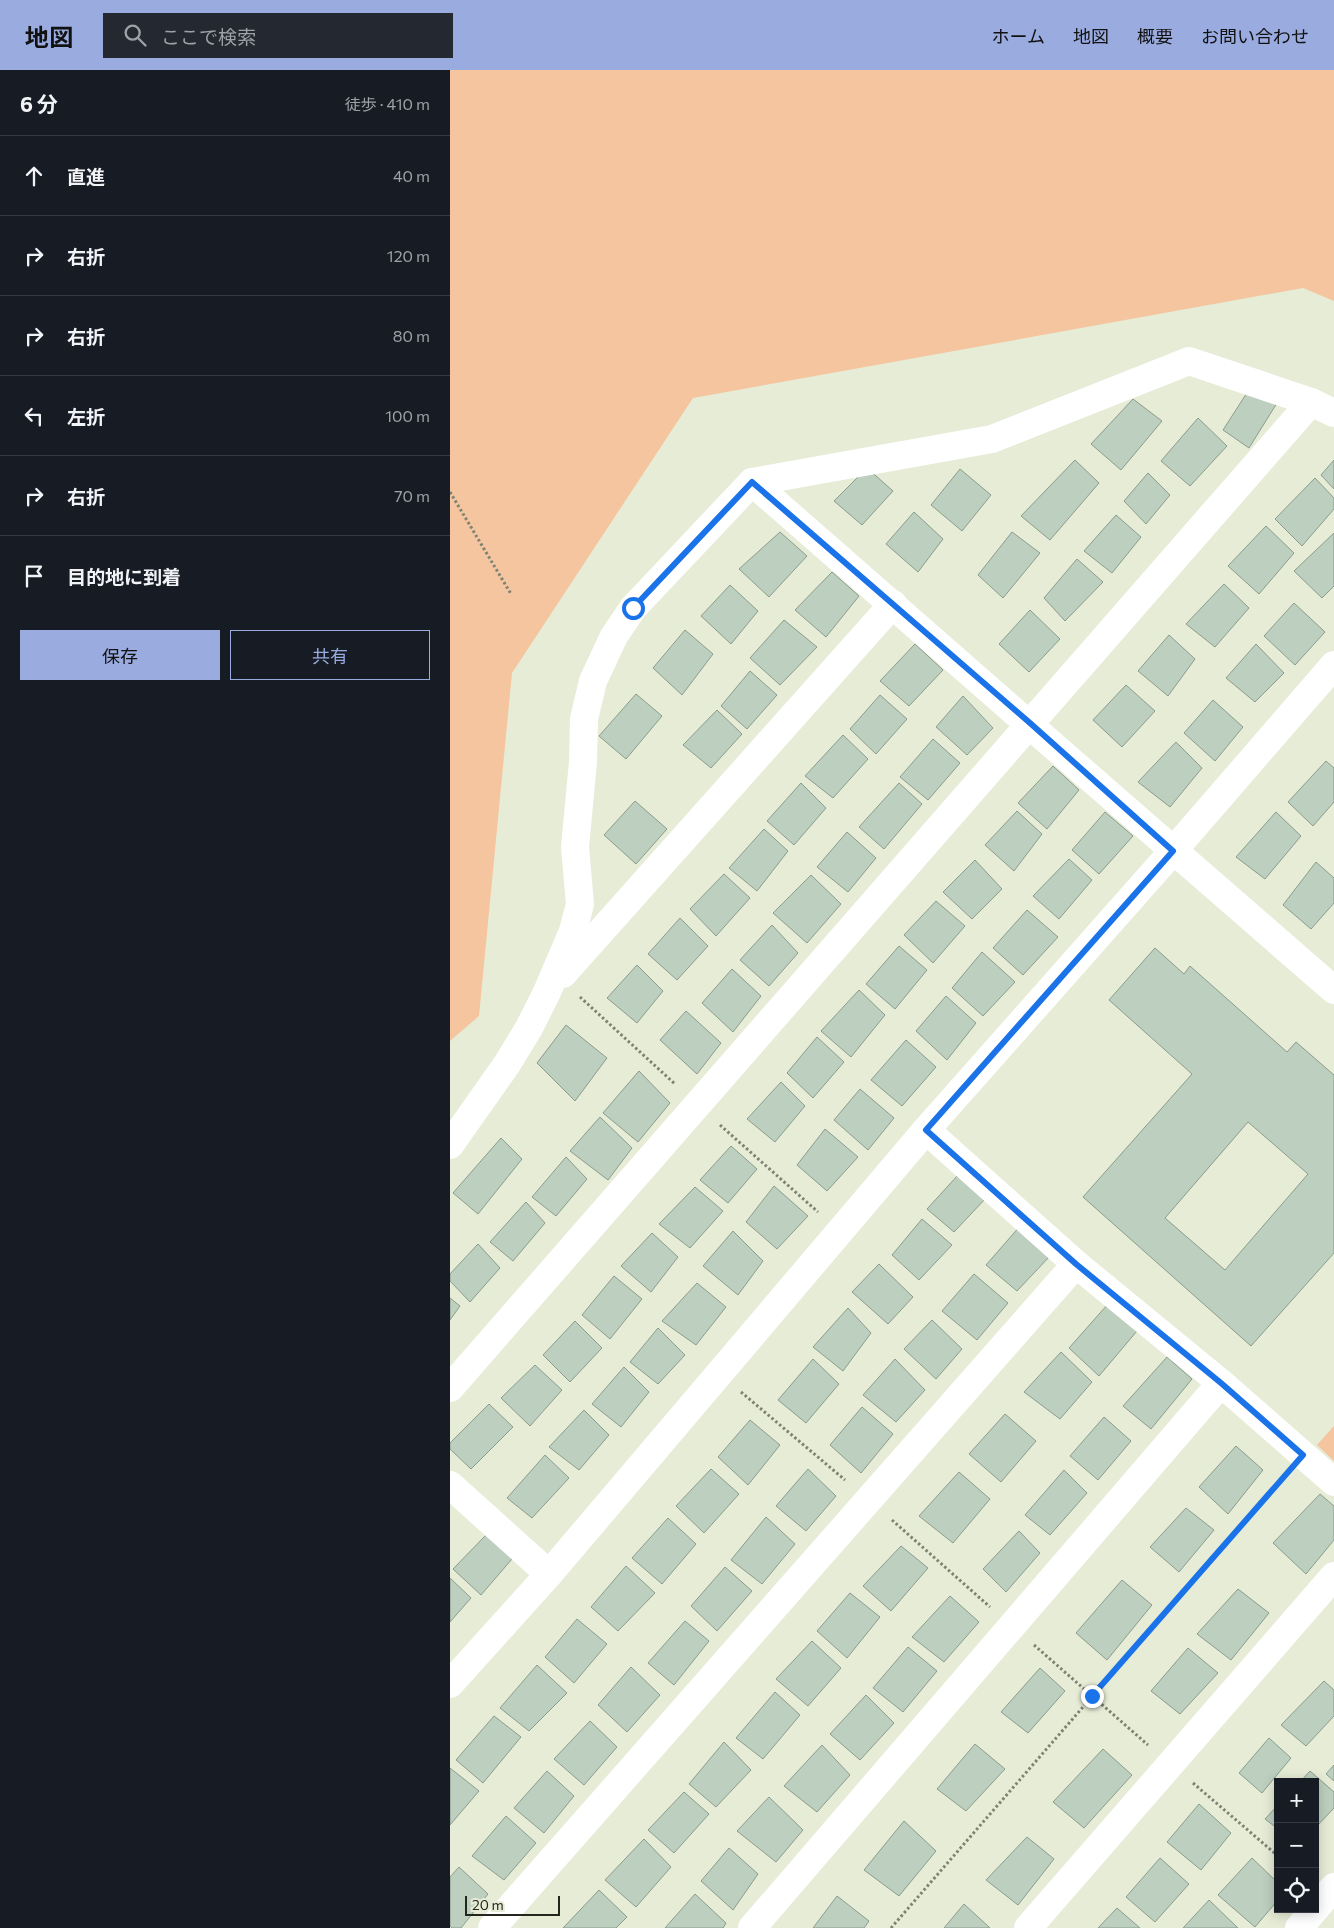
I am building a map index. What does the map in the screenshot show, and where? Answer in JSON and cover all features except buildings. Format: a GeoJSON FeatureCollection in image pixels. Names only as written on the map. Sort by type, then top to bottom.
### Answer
{"type":"FeatureCollection","features":[{"type":"Feature","properties":{"kind":"street"},"geometry":{"type":"LineString","coordinates":[[450,1145],[507,1064],[547,992],[573,931],[580,904],[575,847],[583,762],[584,719],[593,681],[614,636],[633,608],[752,482],[992,439],[1189,361],[1322,407],[1030,723],[450,1388]]}},
{"type":"Feature","properties":{"kind":"street"},"geometry":{"type":"LineString","coordinates":[[752,482],[1030,723],[1173,851],[1331,980]]}},
{"type":"Feature","properties":{"kind":"street"},"geometry":{"type":"LineString","coordinates":[[547,992],[893,604]]}},
{"type":"Feature","properties":{"kind":"street"},"geometry":{"type":"LineString","coordinates":[[450,1684],[550,1574],[926,1130],[1173,851],[1334,665]]}},
{"type":"Feature","properties":{"kind":"street"},"geometry":{"type":"LineString","coordinates":[[926,1130],[1076,1264],[1221,1383],[1334,1482]]}},
{"type":"Feature","properties":{"kind":"street"},"geometry":{"type":"LineString","coordinates":[[492,1928],[1076,1264]]}},
{"type":"Feature","properties":{"kind":"street"},"geometry":{"type":"LineString","coordinates":[[752,1928],[1221,1383]]}},
{"type":"Feature","properties":{"kind":"street"},"geometry":{"type":"LineString","coordinates":[[450,1484],[550,1574]]}},
{"type":"Feature","properties":{"kind":"street"},"geometry":{"type":"LineString","coordinates":[[1028,1928],[1334,1576]]}},
{"type":"Feature","properties":{"kind":"street"},"geometry":{"type":"LineString","coordinates":[[1319,1904],[1334,1887]]}},
{"type":"Feature","properties":{"kind":"street"},"geometry":{"type":"LineString","coordinates":[[1299,1928],[1312,1913]]}},
{"type":"Feature","properties":{"kind":"path"},"geometry":{"type":"LineString","coordinates":[[450,492],[511,594]]}},
{"type":"Feature","properties":{"kind":"path"},"geometry":{"type":"LineString","coordinates":[[891,1928],[1303,1455]]}},
{"type":"Feature","properties":{"kind":"shaded area"},"geometry":{"type":"Polygon","coordinates":[[[450,70],[1334,70],[1334,301],[1303,288],[693,398],[512,673],[479,1016],[450,1041],[450,70]]]}},
{"type":"Feature","properties":{"kind":"shaded area"},"geometry":{"type":"Polygon","coordinates":[[[1334,1426],[1334,1461],[1317,1445],[1334,1426]]]}},
{"type":"Feature","properties":{"kind":"route"},"geometry":{"type":"LineString","coordinates":[[633,608],[752,482],[1030,723],[1173,851],[926,1130],[1076,1264],[1221,1383],[1303,1455],[1092,1696]]}}]}
